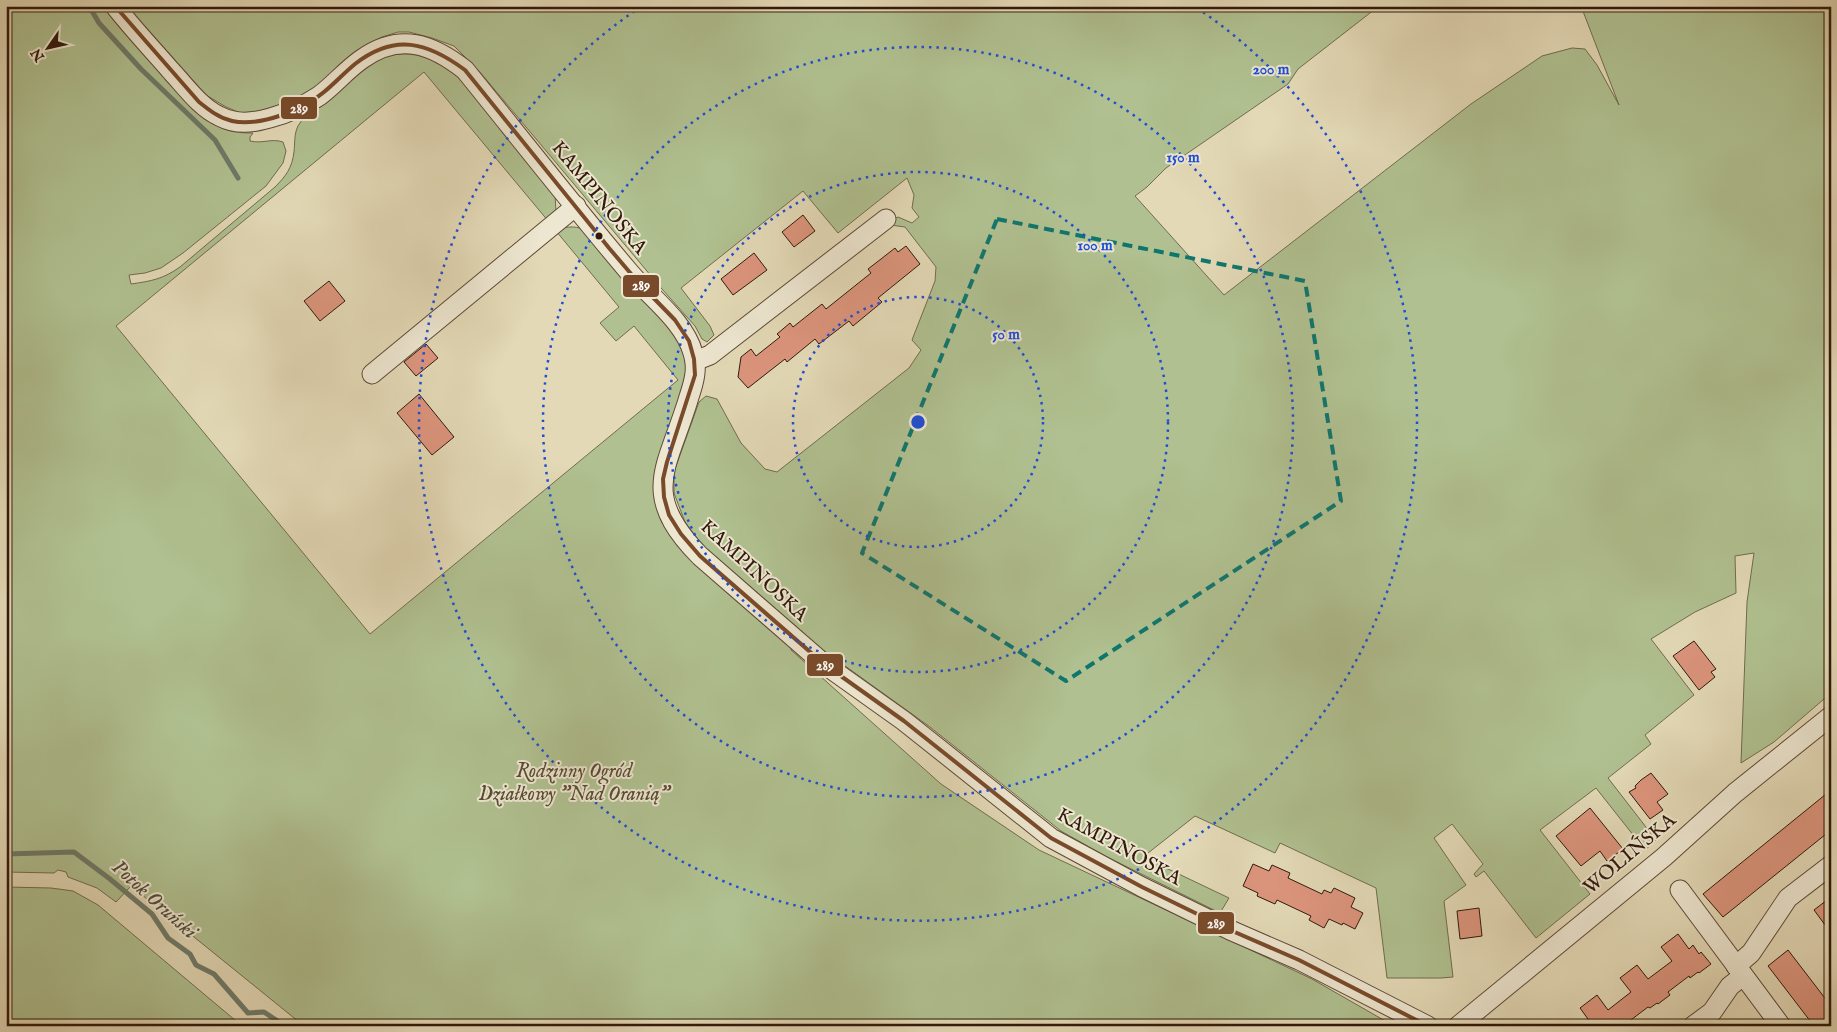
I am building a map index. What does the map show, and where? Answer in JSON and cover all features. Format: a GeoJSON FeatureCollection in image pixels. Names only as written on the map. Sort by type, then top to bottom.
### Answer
{"type":"FeatureCollection","features":[{"type":"Feature","properties":{"kind":"street","name":"KAMPINOSKA"},"geometry":{"type":"LineString","coordinates":[[115,6],[195,98],[217,116],[237,122],[259,121],[296,109],[319,96],[361,59],[390,46],[405,43],[429,48],[442,54],[465,70],[631,274],[680,328],[690,344],[695,361],[695,378],[665,466],[662,486],[666,508],[676,527],[700,556],[824,664],[904,720],[1051,838],[1070,850],[1160,896],[1230,930],[1299,960],[1428,1026]]}},
{"type":"Feature","properties":{"kind":"street"},"geometry":{"type":"LineString","coordinates":[[372,374],[576,206]]}},
{"type":"Feature","properties":{"kind":"street"},"geometry":{"type":"LineString","coordinates":[[695,361],[710,355],[886,219]]}},
{"type":"Feature","properties":{"kind":"street","name":"WOLIŃSKA"},"geometry":{"type":"LineString","coordinates":[[1458,1026],[1664,857],[1735,793],[1831,716]]}},
{"type":"Feature","properties":{"kind":"street"},"geometry":{"type":"LineString","coordinates":[[1693,1026],[1712,1012],[1788,898],[1831,865]]}},
{"type":"Feature","properties":{"kind":"street"},"geometry":{"type":"LineString","coordinates":[[1680,890],[1781,1026]]}},
{"type":"Feature","properties":{"kind":"highlighted area"},"geometry":{"type":"Polygon","coordinates":[[[997,219],[1305,281],[1341,501],[1066,681],[862,553],[997,219]]]}},
{"type":"Feature","properties":{"kind":"green space","name":"Rodzinny Ogród Działkowy \"Nad Oranią\""},"geometry":{"type":"Polygon","coordinates":[[[6,6],[106,6],[206,119],[228,130],[253,133],[250,141],[283,142],[286,151],[283,163],[266,186],[183,253],[161,268],[129,275],[131,284],[157,279],[180,267],[275,187],[290,167],[296,132],[301,122],[309,114],[330,100],[368,65],[398,54],[410,54],[432,60],[463,81],[555,194],[556,212],[549,222],[424,72],[116,326],[370,634],[678,380],[634,326],[616,341],[600,323],[619,307],[556,231],[570,227],[584,229],[670,327],[679,341],[688,364],[655,498],[662,523],[792,647],[791,650],[941,784],[1039,850],[1312,979],[1394,1026],[304,1026],[131,886],[116,902],[97,888],[68,877],[66,872],[58,870],[54,873],[6,872],[6,6]]]}},
{"type":"Feature","properties":{"kind":"green space"},"geometry":{"type":"Polygon","coordinates":[[[127,6],[1379,6],[1298,69],[1288,84],[1166,168],[1135,196],[1224,295],[1471,104],[1542,56],[1572,48],[1585,49],[1597,65],[1619,105],[1581,6],[1831,6],[1831,693],[1774,742],[1741,763],[1747,602],[1754,553],[1735,556],[1736,593],[1695,612],[1651,639],[1694,695],[1645,735],[1651,744],[1608,778],[1656,840],[1645,850],[1596,788],[1540,830],[1590,894],[1536,938],[1484,871],[1476,877],[1474,874],[1483,864],[1452,824],[1434,838],[1466,885],[1444,901],[1453,977],[1387,978],[1376,888],[1280,843],[1275,853],[1195,816],[1143,857],[1229,898],[1220,913],[1107,857],[1061,831],[930,727],[823,650],[703,546],[685,522],[674,493],[674,472],[699,402],[706,396],[717,399],[741,443],[765,469],[777,472],[909,368],[921,350],[912,340],[935,281],[936,267],[905,227],[890,225],[892,219],[898,217],[912,223],[919,217],[912,208],[914,195],[907,178],[838,233],[803,191],[681,288],[710,326],[714,335],[707,342],[702,339],[695,326],[479,71],[454,46],[409,32],[398,32],[382,37],[366,45],[308,95],[298,100],[256,112],[241,113],[226,107],[206,95],[127,6]]]}},
{"type":"Feature","properties":{"kind":"green space"},"geometry":{"type":"Polygon","coordinates":[[[6,887],[51,888],[73,891],[98,905],[242,1026],[6,1026],[6,887]]]}},
{"type":"Feature","properties":{"kind":"building"},"geometry":{"type":"Polygon","coordinates":[[[803,215],[815,231],[794,247],[782,232],[803,215]]]}},
{"type":"Feature","properties":{"kind":"building"},"geometry":{"type":"Polygon","coordinates":[[[906,246],[920,264],[878,298],[882,302],[853,326],[849,321],[819,344],[815,339],[787,362],[785,359],[748,388],[738,377],[741,357],[751,349],[756,356],[780,337],[777,334],[790,323],[793,327],[822,304],[826,309],[871,273],[868,269],[895,248],[898,252],[906,246]]]}},
{"type":"Feature","properties":{"kind":"building"},"geometry":{"type":"Polygon","coordinates":[[[754,253],[767,270],[733,295],[721,279],[754,253]]]}},
{"type":"Feature","properties":{"kind":"building"},"geometry":{"type":"Polygon","coordinates":[[[329,281],[345,301],[320,321],[304,301],[329,281]]]}},
{"type":"Feature","properties":{"kind":"building"},"geometry":{"type":"Polygon","coordinates":[[[426,344],[438,358],[416,376],[404,362],[426,344]]]}},
{"type":"Feature","properties":{"kind":"building"},"geometry":{"type":"Polygon","coordinates":[[[419,394],[454,437],[432,455],[397,413],[419,394]]]}},
{"type":"Feature","properties":{"kind":"building"},"geometry":{"type":"Polygon","coordinates":[[[1694,641],[1716,669],[1711,672],[1715,677],[1699,690],[1673,656],[1694,641]]]}},
{"type":"Feature","properties":{"kind":"building"},"geometry":{"type":"Polygon","coordinates":[[[1651,773],[1668,794],[1657,802],[1663,810],[1650,819],[1629,792],[1636,788],[1635,786],[1641,780],[1651,773]]]}},
{"type":"Feature","properties":{"kind":"building"},"geometry":{"type":"Polygon","coordinates":[[[1831,790],[1831,830],[1723,917],[1703,894],[1831,790]]]}},
{"type":"Feature","properties":{"kind":"building"},"geometry":{"type":"Polygon","coordinates":[[[1590,808],[1623,849],[1607,861],[1600,851],[1581,866],[1556,836],[1590,808]]]}},
{"type":"Feature","properties":{"kind":"building"},"geometry":{"type":"Polygon","coordinates":[[[1253,864],[1269,871],[1272,865],[1290,873],[1288,878],[1322,894],[1324,890],[1331,893],[1334,888],[1355,898],[1351,907],[1363,913],[1355,929],[1329,919],[1324,928],[1309,920],[1311,916],[1277,900],[1275,904],[1257,896],[1258,893],[1243,886],[1253,864]]]}},
{"type":"Feature","properties":{"kind":"building"},"geometry":{"type":"Polygon","coordinates":[[[1831,897],[1831,933],[1814,910],[1831,897]]]}},
{"type":"Feature","properties":{"kind":"building"},"geometry":{"type":"Polygon","coordinates":[[[1479,908],[1482,936],[1460,939],[1457,911],[1479,908]]]}},
{"type":"Feature","properties":{"kind":"building"},"geometry":{"type":"Polygon","coordinates":[[[1678,934],[1689,949],[1693,945],[1699,954],[1701,952],[1711,964],[1690,978],[1689,976],[1668,992],[1670,995],[1658,1004],[1650,1008],[1648,1007],[1623,1026],[1593,1026],[1580,1008],[1597,995],[1608,1010],[1631,992],[1620,978],[1637,965],[1648,979],[1672,961],[1661,947],[1678,934]]]}},
{"type":"Feature","properties":{"kind":"building"},"geometry":{"type":"Polygon","coordinates":[[[1788,950],[1831,1006],[1831,1026],[1814,1026],[1768,966],[1788,950]]]}},
{"type":"Feature","properties":{"kind":"waterway"},"geometry":{"type":"LineString","coordinates":[[89,6],[99,23],[141,69],[215,140],[238,178]]}},
{"type":"Feature","properties":{"kind":"waterway","name":"Potok Oruński"},"geometry":{"type":"LineString","coordinates":[[6,854],[74,852],[152,914],[168,938],[190,954],[196,965],[214,974],[248,1013],[264,1012],[285,1026]]}},
{"type":"Feature","properties":{"kind":"transit line","name":"289"},"geometry":{"type":"LineString","coordinates":[[115,6],[199,102],[218,116],[232,121],[255,122],[293,111],[315,99],[355,64],[370,54],[397,45],[411,45],[424,48],[451,60],[465,70],[609,248],[638,282],[675,320],[689,341],[694,359],[695,375],[663,479],[664,497],[669,515],[681,534],[700,556],[824,664],[904,721],[1051,838],[1142,887],[1230,930],[1299,960],[1428,1026]]}}]}
